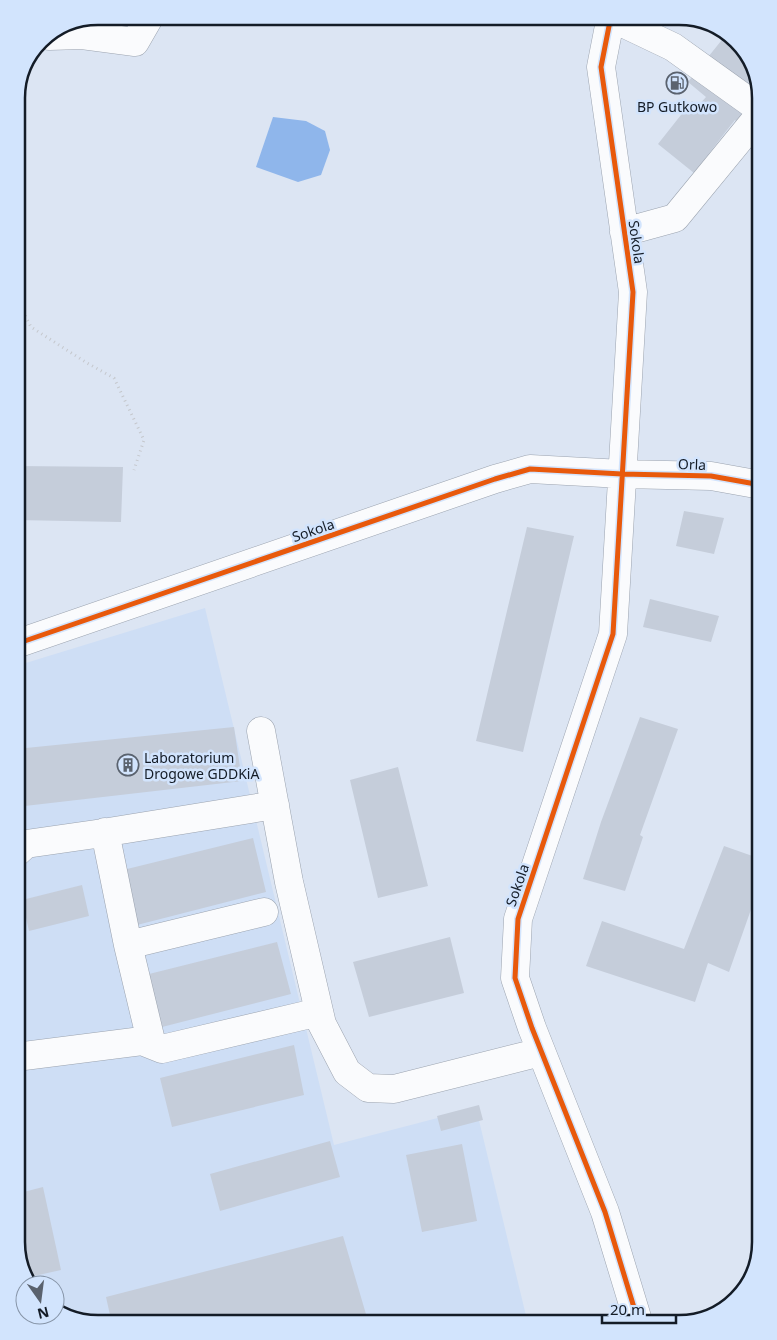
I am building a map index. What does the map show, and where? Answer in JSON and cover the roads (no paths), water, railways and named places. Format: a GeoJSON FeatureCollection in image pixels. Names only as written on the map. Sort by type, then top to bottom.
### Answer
{"type":"FeatureCollection","features":[{"type":"Feature","properties":{"kind":"street"},"geometry":{"type":"LineString","coordinates":[[60,36],[82,35],[135,42],[145,25]]}},
{"type":"Feature","properties":{"kind":"street","name":"Sokola"},"geometry":{"type":"LineString","coordinates":[[609,25],[601,67],[633,292],[614,634],[518,919],[515,978],[541,1052],[605,1212],[636,1315]]}},
{"type":"Feature","properties":{"kind":"street"},"geometry":{"type":"LineString","coordinates":[[627,25],[673,47],[752,104]]}},
{"type":"Feature","properties":{"kind":"street"},"geometry":{"type":"LineString","coordinates":[[624,232],[675,218],[752,122]]}},
{"type":"Feature","properties":{"kind":"street","name":"Sokola"},"geometry":{"type":"LineString","coordinates":[[25,641],[495,479],[530,469],[622,474]]}},
{"type":"Feature","properties":{"kind":"street","name":"Orla"},"geometry":{"type":"LineString","coordinates":[[622,474],[711,476],[752,483]]}},
{"type":"Feature","properties":{"kind":"street"},"geometry":{"type":"LineString","coordinates":[[261,731],[289,882],[322,1024],[347,1072],[368,1088],[394,1089],[541,1052]]}},
{"type":"Feature","properties":{"kind":"street"},"geometry":{"type":"LineString","coordinates":[[25,845],[275,805]]}},
{"type":"Feature","properties":{"kind":"street"},"geometry":{"type":"LineString","coordinates":[[105,832],[128,945],[152,1045]]}},
{"type":"Feature","properties":{"kind":"street"},"geometry":{"type":"LineString","coordinates":[[128,945],[264,912]]}},
{"type":"Feature","properties":{"kind":"street"},"geometry":{"type":"LineString","coordinates":[[25,1056],[142,1041],[162,1050],[319,1012]]}},
{"type":"Feature","properties":{"kind":"water"},"geometry":{"type":"Polygon","coordinates":[[[273,117],[306,121],[325,131],[330,150],[321,175],[298,182],[256,167],[273,117]]]}},
{"type":"Feature","properties":{"kind":"place","name":"BP Gutkowo"},"geometry":{"type":"Point","coordinates":[677,83]}},
{"type":"Feature","properties":{"kind":"place","name":"Laboratorium Drogowe GDDKiA"},"geometry":{"type":"Point","coordinates":[128,765]}}]}
